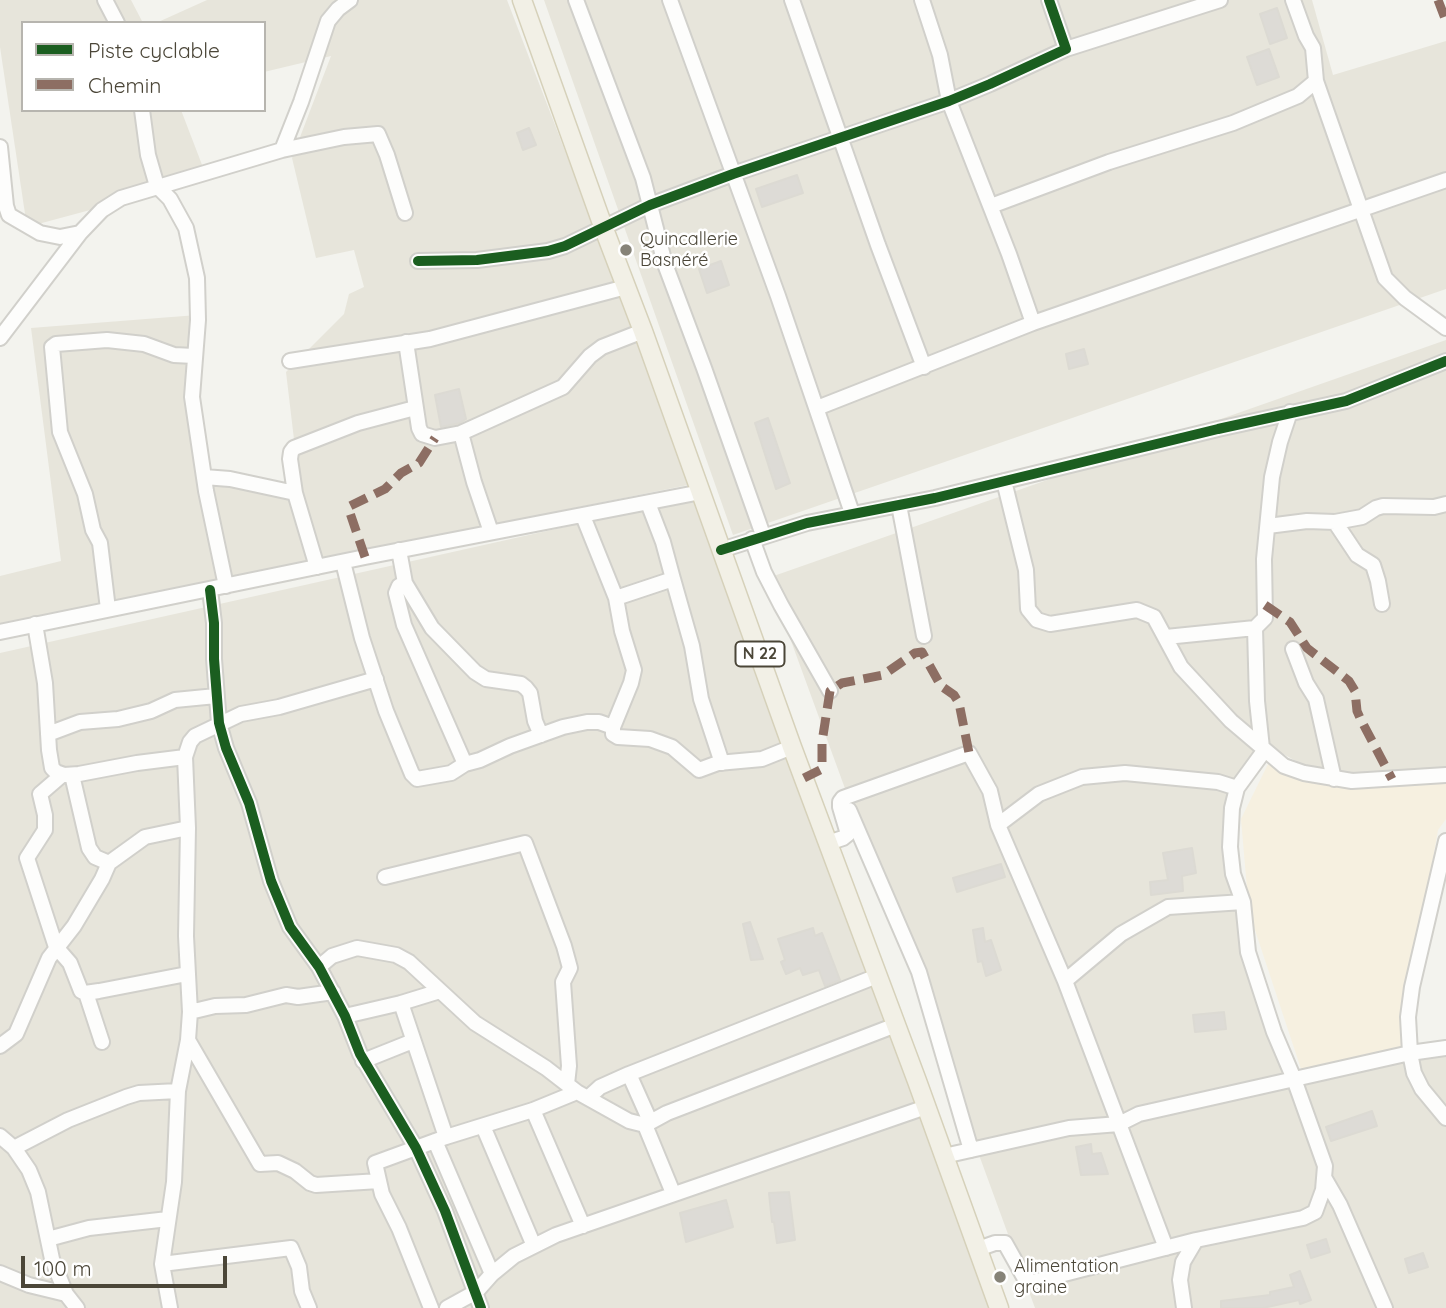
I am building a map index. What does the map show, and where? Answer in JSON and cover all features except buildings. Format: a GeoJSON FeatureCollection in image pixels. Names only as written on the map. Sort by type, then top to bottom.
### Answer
{"type":"FeatureCollection","features":[{"type":"Feature","properties":{"kind":"main road","name":"N 22"},"geometry":{"type":"LineString","coordinates":[[522,0],[792,747],[999,1308]]}},
{"type":"Feature","properties":{"kind":"street"},"geometry":{"type":"LineString","coordinates":[[105,0],[116,21]]}},
{"type":"Feature","properties":{"kind":"street"},"geometry":{"type":"LineString","coordinates":[[282,150],[328,21],[350,0]]}},
{"type":"Feature","properties":{"kind":"street"},"geometry":{"type":"LineString","coordinates":[[576,0],[643,178],[664,264],[704,368],[757,537],[764,572],[830,691]]}},
{"type":"Feature","properties":{"kind":"street"},"geometry":{"type":"LineString","coordinates":[[670,0],[817,408],[852,513]]}},
{"type":"Feature","properties":{"kind":"street"},"geometry":{"type":"LineString","coordinates":[[792,0],[813,54],[839,138],[924,367]]}},
{"type":"Feature","properties":{"kind":"street"},"geometry":{"type":"LineString","coordinates":[[922,0],[940,55],[949,101],[991,206],[1033,323]]}},
{"type":"Feature","properties":{"kind":"street"},"geometry":{"type":"LineString","coordinates":[[1049,0],[1066,49]]}},
{"type":"Feature","properties":{"kind":"street"},"geometry":{"type":"LineString","coordinates":[[418,261],[477,260],[548,251],[604,229],[650,205],[949,101],[1066,49],[1179,7],[1220,0]]}},
{"type":"Feature","properties":{"kind":"street"},"geometry":{"type":"LineString","coordinates":[[1293,0],[1315,58],[1316,81],[1381,270],[1389,284],[1446,328]]}},
{"type":"Feature","properties":{"kind":"street"},"geometry":{"type":"LineString","coordinates":[[991,206],[1109,162],[1233,123],[1298,96],[1316,81]]}},
{"type":"Feature","properties":{"kind":"street"},"geometry":{"type":"LineString","coordinates":[[142,112],[148,155],[157,186],[170,199],[186,228],[197,278],[198,320],[192,397],[204,477],[226,586]]}},
{"type":"Feature","properties":{"kind":"street"},"geometry":{"type":"LineString","coordinates":[[0,338],[80,233],[111,204],[157,186],[282,150],[344,137],[378,134],[405,213]]}},
{"type":"Feature","properties":{"kind":"street"},"geometry":{"type":"LineString","coordinates":[[0,147],[9,215],[52,237],[68,237],[80,233]]}},
{"type":"Feature","properties":{"kind":"street"},"geometry":{"type":"LineString","coordinates":[[817,408],[1033,323],[1446,180]]}},
{"type":"Feature","properties":{"kind":"street"},"geometry":{"type":"LineString","coordinates":[[290,360],[452,334],[626,287]]}},
{"type":"Feature","properties":{"kind":"street"},"geometry":{"type":"LineString","coordinates":[[406,342],[415,408],[422,434],[435,439],[461,433],[563,387],[590,356],[602,347],[643,331]]}},
{"type":"Feature","properties":{"kind":"street"},"geometry":{"type":"LineString","coordinates":[[108,609],[100,543],[93,530],[85,494],[60,432],[52,347],[56,344],[107,340],[144,344],[167,353],[194,356]]}},
{"type":"Feature","properties":{"kind":"street"},"geometry":{"type":"LineString","coordinates":[[721,550],[757,537],[852,513],[899,505],[1346,401],[1446,361]]}},
{"type":"Feature","properties":{"kind":"street"},"geometry":{"type":"LineString","coordinates":[[317,567],[295,494],[290,466],[293,449],[358,423],[415,408]]}},
{"type":"Feature","properties":{"kind":"street"},"geometry":{"type":"LineString","coordinates":[[1166,637],[1255,628],[1265,618],[1264,559],[1275,460],[1290,412]]}},
{"type":"Feature","properties":{"kind":"street"},"geometry":{"type":"LineString","coordinates":[[461,433],[491,532]]}},
{"type":"Feature","properties":{"kind":"street"},"geometry":{"type":"LineString","coordinates":[[204,477],[230,479],[295,494]]}},
{"type":"Feature","properties":{"kind":"street"},"geometry":{"type":"LineString","coordinates":[[1004,481],[1026,570],[1028,609],[1037,620],[1050,624],[1137,610],[1154,617],[1181,667],[1231,721],[1284,766],[1304,774],[1352,781],[1446,775]]}},
{"type":"Feature","properties":{"kind":"street"},"geometry":{"type":"LineString","coordinates":[[0,632],[399,550],[701,492]]}},
{"type":"Feature","properties":{"kind":"street"},"geometry":{"type":"LineString","coordinates":[[648,503],[663,542],[692,646],[701,699],[722,763]]}},
{"type":"Feature","properties":{"kind":"street"},"geometry":{"type":"LineString","coordinates":[[1268,526],[1307,521],[1335,522],[1362,517],[1383,506],[1434,507],[1446,504]]}},
{"type":"Feature","properties":{"kind":"street"},"geometry":{"type":"LineString","coordinates":[[899,505],[924,636]]}},
{"type":"Feature","properties":{"kind":"street"},"geometry":{"type":"LineString","coordinates":[[583,516],[616,598],[622,631],[634,670],[613,727],[613,734],[618,737],[650,739],[672,747],[683,754],[695,768],[703,769],[722,763],[752,761],[792,747]]}},
{"type":"Feature","properties":{"kind":"street"},"geometry":{"type":"LineString","coordinates":[[1335,522],[1357,555],[1373,565],[1382,604]]}},
{"type":"Feature","properties":{"kind":"street"},"geometry":{"type":"LineString","coordinates":[[399,550],[405,583],[432,628],[475,672],[488,681],[513,682],[526,688],[541,735]]}},
{"type":"Feature","properties":{"kind":"street"},"geometry":{"type":"LineString","coordinates":[[344,562],[362,638],[386,711],[414,776],[419,780],[451,773],[465,764],[563,727],[587,722],[599,722],[613,727]]}},
{"type":"Feature","properties":{"kind":"street"},"geometry":{"type":"LineString","coordinates":[[616,598],[673,579]]}},
{"type":"Feature","properties":{"kind":"street"},"geometry":{"type":"LineString","coordinates":[[405,583],[399,586],[396,593],[404,625],[465,764]]}},
{"type":"Feature","properties":{"kind":"street"},"geometry":{"type":"LineString","coordinates":[[211,590],[219,723],[226,748],[249,803],[271,881],[290,927],[319,967],[333,992],[363,1061],[416,1147],[445,1211],[481,1308]]}},
{"type":"Feature","properties":{"kind":"street"},"geometry":{"type":"LineString","coordinates":[[35,624],[45,683],[52,768],[67,775],[89,848],[95,857],[109,863]]}},
{"type":"Feature","properties":{"kind":"street"},"geometry":{"type":"LineString","coordinates":[[978,1250],[995,1243],[1005,1243],[1024,1277],[1033,1282],[1196,1240],[1303,1218],[1315,1212],[1321,1202],[1325,1166],[1274,1032],[1248,952],[1243,902],[1233,874],[1230,847],[1232,808],[1237,788],[1263,749],[1257,701],[1255,628]]}},
{"type":"Feature","properties":{"kind":"street"},"geometry":{"type":"LineString","coordinates":[[1293,649],[1306,683],[1316,699],[1335,779]]}},
{"type":"Feature","properties":{"kind":"street"},"geometry":{"type":"LineString","coordinates":[[170,1308],[162,1264],[174,1182],[177,1091],[188,1040],[190,1012],[187,974],[188,828],[185,757],[195,736],[241,714],[279,707],[376,679]]}},
{"type":"Feature","properties":{"kind":"street"},"geometry":{"type":"LineString","coordinates":[[48,734],[80,723],[118,719],[151,711],[175,700],[216,696]]}},
{"type":"Feature","properties":{"kind":"street"},"geometry":{"type":"LineString","coordinates":[[828,843],[848,834],[839,807],[844,798],[970,752],[990,790],[998,825],[1065,982],[1166,1248]]}},
{"type":"Feature","properties":{"kind":"street"},"geometry":{"type":"LineString","coordinates":[[102,1042],[86,993],[81,990],[70,962],[56,947],[27,856],[45,830],[40,794],[67,775],[137,762],[185,757]]}},
{"type":"Feature","properties":{"kind":"street"},"geometry":{"type":"LineString","coordinates":[[998,825],[1039,794],[1082,777],[1125,773],[1218,782],[1237,788]]}},
{"type":"Feature","properties":{"kind":"street"},"geometry":{"type":"LineString","coordinates":[[844,798],[919,972],[971,1150]]}},
{"type":"Feature","properties":{"kind":"street"},"geometry":{"type":"LineString","coordinates":[[0,1046],[19,1029],[42,972],[56,947],[74,926],[109,863],[145,837],[188,828]]}},
{"type":"Feature","properties":{"kind":"street"},"geometry":{"type":"LineString","coordinates":[[1446,841],[1409,999],[1408,1017],[1414,1073],[1422,1089],[1446,1118]]}},
{"type":"Feature","properties":{"kind":"street"},"geometry":{"type":"LineString","coordinates":[[386,877],[525,843],[570,968],[563,982],[569,1066],[578,1091]]}},
{"type":"Feature","properties":{"kind":"street"},"geometry":{"type":"LineString","coordinates":[[1065,982],[1121,934],[1168,907],[1243,902]]}},
{"type":"Feature","properties":{"kind":"street"},"geometry":{"type":"LineString","coordinates":[[319,967],[332,956],[357,948],[396,955],[408,962],[475,1023],[629,1121],[647,1123],[896,1025]]}},
{"type":"Feature","properties":{"kind":"street"},"geometry":{"type":"LineString","coordinates":[[86,993],[187,974]]}},
{"type":"Feature","properties":{"kind":"street"},"geometry":{"type":"LineString","coordinates":[[431,1308],[399,1228],[382,1194],[376,1163],[416,1147],[533,1110],[578,1091],[600,1087],[877,976]]}},
{"type":"Feature","properties":{"kind":"street"},"geometry":{"type":"LineString","coordinates":[[345,1016],[440,991]]}},
{"type":"Feature","properties":{"kind":"street"},"geometry":{"type":"LineString","coordinates":[[190,1012],[215,1006],[246,1005],[286,995],[298,997],[333,992]]}},
{"type":"Feature","properties":{"kind":"street"},"geometry":{"type":"LineString","coordinates":[[401,1003],[441,1139],[492,1274]]}},
{"type":"Feature","properties":{"kind":"street"},"geometry":{"type":"LineString","coordinates":[[188,1040],[260,1164],[278,1163],[316,1185],[379,1181]]}},
{"type":"Feature","properties":{"kind":"street"},"geometry":{"type":"LineString","coordinates":[[363,1061],[413,1041]]}},
{"type":"Feature","properties":{"kind":"street"},"geometry":{"type":"LineString","coordinates":[[944,1156],[1069,1128],[1119,1124],[1139,1114],[1410,1053],[1446,1048]]}},
{"type":"Feature","properties":{"kind":"street"},"geometry":{"type":"LineString","coordinates":[[629,1074],[673,1193]]}},
{"type":"Feature","properties":{"kind":"street"},"geometry":{"type":"LineString","coordinates":[[14,1148],[68,1120],[126,1097],[139,1093],[177,1091]]}},
{"type":"Feature","properties":{"kind":"street"},"geometry":{"type":"LineString","coordinates":[[447,1308],[476,1292],[514,1256],[534,1246],[673,1193],[926,1107]]}},
{"type":"Feature","properties":{"kind":"street"},"geometry":{"type":"LineString","coordinates":[[533,1110],[583,1226]]}},
{"type":"Feature","properties":{"kind":"street"},"geometry":{"type":"LineString","coordinates":[[483,1126],[534,1246]]}},
{"type":"Feature","properties":{"kind":"street"},"geometry":{"type":"LineString","coordinates":[[0,1136],[14,1148],[29,1170],[38,1192],[52,1259],[66,1294],[77,1308]]}},
{"type":"Feature","properties":{"kind":"street"},"geometry":{"type":"LineString","coordinates":[[1325,1179],[1340,1205],[1385,1308]]}},
{"type":"Feature","properties":{"kind":"street"},"geometry":{"type":"LineString","coordinates":[[48,1239],[89,1228],[168,1219]]}},
{"type":"Feature","properties":{"kind":"street"},"geometry":{"type":"LineString","coordinates":[[1184,1308],[1180,1280],[1183,1262],[1196,1240]]}},
{"type":"Feature","properties":{"kind":"street"},"geometry":{"type":"LineString","coordinates":[[162,1264],[291,1248],[299,1267],[302,1291],[309,1308]]}},
{"type":"Feature","properties":{"kind":"street"},"geometry":{"type":"LineString","coordinates":[[0,1273],[29,1285],[66,1294]]}},
{"type":"Feature","properties":{"kind":"shaded area"},"geometry":{"type":"Polygon","coordinates":[[[0,0],[131,0],[142,21],[21,21],[21,112],[182,112],[204,170],[131,199],[27,227],[0,47],[0,0]]]}},
{"type":"Feature","properties":{"kind":"shaded area"},"geometry":{"type":"Polygon","coordinates":[[[207,0],[507,0],[693,484],[0,624],[0,576],[61,561],[31,328],[197,315],[192,398],[205,475],[300,490],[286,372],[344,314],[349,294],[364,287],[354,250],[316,258],[292,158],[331,56],[266,72],[266,21],[160,21],[207,0]]]}},
{"type":"Feature","properties":{"kind":"shaded area"},"geometry":{"type":"Polygon","coordinates":[[[544,0],[1312,0],[1333,75],[1446,41],[1446,289],[733,535],[544,0]]]}},
{"type":"Feature","properties":{"kind":"shaded area"},"geometry":{"type":"Polygon","coordinates":[[[1446,340],[1446,771],[1321,775],[1267,745],[1244,777],[1226,835],[1241,915],[1294,1076],[1446,1055],[1446,1308],[1035,1308],[768,578],[1446,340]]]}},
{"type":"Feature","properties":{"kind":"shaded area"},"geometry":{"type":"Polygon","coordinates":[[[699,497],[991,1308],[0,1308],[0,653],[699,497]]]}},
{"type":"Feature","properties":{"kind":"shaded area"},"geometry":{"type":"Polygon","coordinates":[[[1268,764],[1341,788],[1446,781],[1446,819],[1438,830],[1425,905],[1403,998],[1405,1049],[1301,1069],[1249,912],[1241,819],[1268,764]]]}},
{"type":"Feature","properties":{"kind":"marked path"},"geometry":{"type":"LineString","coordinates":[[1438,0],[1446,21]]}},
{"type":"Feature","properties":{"kind":"marked path"},"geometry":{"type":"LineString","coordinates":[[365,557],[350,506],[385,489],[401,473],[419,463],[435,438]]}},
{"type":"Feature","properties":{"kind":"marked path"},"geometry":{"type":"LineString","coordinates":[[1265,605],[1290,622],[1307,648],[1349,681],[1355,691],[1357,711],[1392,779]]}},
{"type":"Feature","properties":{"kind":"marked path"},"geometry":{"type":"LineString","coordinates":[[804,778],[822,769],[822,742],[830,691],[842,683],[883,675],[915,653],[922,652],[941,686],[954,695],[959,703],[969,753]]}},
{"type":"Feature","properties":{"kind":"cycle path"},"geometry":{"type":"LineString","coordinates":[[418,261],[477,260],[548,251],[565,246],[650,205],[949,101],[1066,49],[1049,0]]}},
{"type":"Feature","properties":{"kind":"cycle path"},"geometry":{"type":"LineString","coordinates":[[721,550],[807,523],[935,498],[1218,429],[1346,401],[1446,361]]}},
{"type":"Feature","properties":{"kind":"cycle path"},"geometry":{"type":"LineString","coordinates":[[210,590],[219,723],[226,748],[249,803],[271,881],[290,927],[319,967],[345,1016],[360,1054],[416,1148],[445,1211],[481,1308]]}},
{"type":"Feature","properties":{"kind":"place","name":"Quincallerie Basnéré"},"geometry":{"type":"Point","coordinates":[626,250]}},
{"type":"Feature","properties":{"kind":"place","name":"Alimentation graine"},"geometry":{"type":"Point","coordinates":[1000,1277]}}]}
